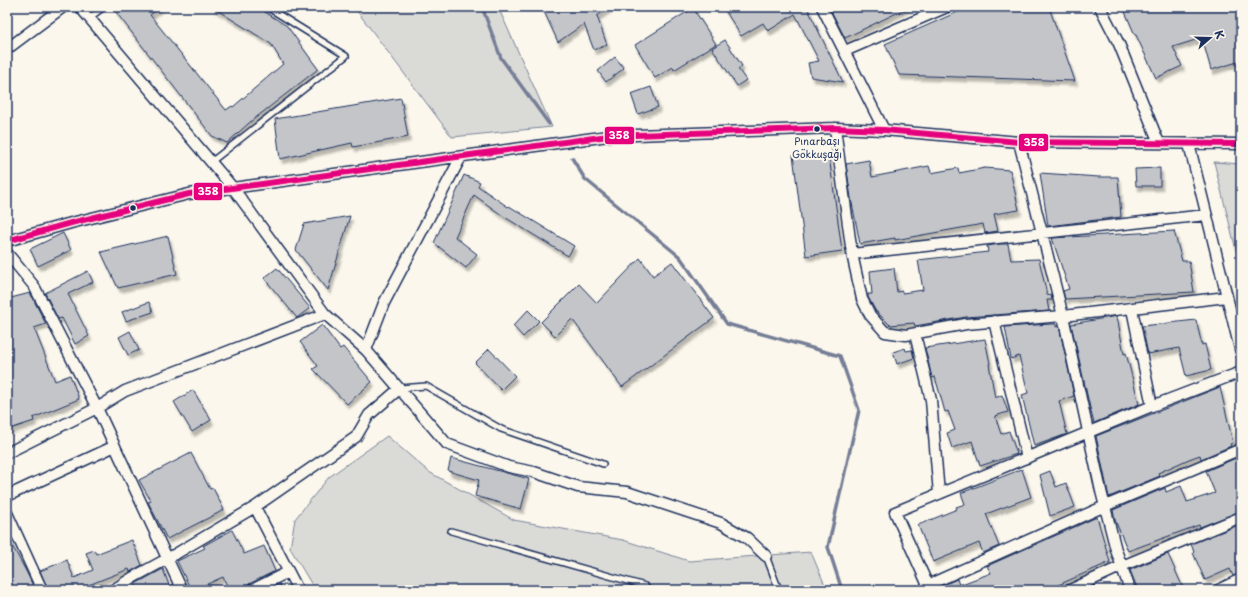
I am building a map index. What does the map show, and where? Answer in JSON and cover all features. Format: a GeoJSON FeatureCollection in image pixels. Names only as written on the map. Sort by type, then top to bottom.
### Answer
{"type":"FeatureCollection","features":[{"type":"Feature","properties":{"kind":"street"},"geometry":{"type":"LineString","coordinates":[[7,49],[63,7]]}},
{"type":"Feature","properties":{"kind":"street"},"geometry":{"type":"LineString","coordinates":[[80,7],[233,188],[325,314],[366,350],[448,444],[509,467],[534,472],[578,487],[627,492],[721,523],[747,538],[766,556]]}},
{"type":"Feature","properties":{"kind":"street"},"geometry":{"type":"LineString","coordinates":[[822,7],[884,130]]}},
{"type":"Feature","properties":{"kind":"street"},"geometry":{"type":"LineString","coordinates":[[845,52],[947,7]]}},
{"type":"Feature","properties":{"kind":"street"},"geometry":{"type":"LineString","coordinates":[[1100,7],[1120,44],[1159,143]]}},
{"type":"Feature","properties":{"kind":"street"},"geometry":{"type":"LineString","coordinates":[[835,128],[852,254],[862,299],[870,315],[885,332],[906,335],[966,324],[1132,309],[1227,297]]}},
{"type":"Feature","properties":{"kind":"street"},"geometry":{"type":"LineString","coordinates":[[7,240],[189,194],[608,136],[835,128],[884,130],[1019,142],[1241,144]]}},
{"type":"Feature","properties":{"kind":"street"},"geometry":{"type":"LineString","coordinates":[[1019,142],[1063,316],[1105,506],[1116,550],[1130,590]]}},
{"type":"Feature","properties":{"kind":"street"},"geometry":{"type":"LineString","coordinates":[[1189,144],[1241,353]]}},
{"type":"Feature","properties":{"kind":"street"},"geometry":{"type":"LineString","coordinates":[[366,350],[384,303],[461,157]]}},
{"type":"Feature","properties":{"kind":"street"},"geometry":{"type":"LineString","coordinates":[[852,254],[1206,215]]}},
{"type":"Feature","properties":{"kind":"street"},"geometry":{"type":"LineString","coordinates":[[7,253],[34,286],[97,408],[182,590]]}},
{"type":"Feature","properties":{"kind":"street"},"geometry":{"type":"LineString","coordinates":[[1132,309],[1152,406]]}},
{"type":"Feature","properties":{"kind":"street"},"geometry":{"type":"LineString","coordinates":[[7,453],[97,408],[125,391],[325,314]]}},
{"type":"Feature","properties":{"kind":"street"},"geometry":{"type":"LineString","coordinates":[[994,321],[1027,458]]}},
{"type":"Feature","properties":{"kind":"street"},"geometry":{"type":"LineString","coordinates":[[915,334],[931,400],[939,494]]}},
{"type":"Feature","properties":{"kind":"street"},"geometry":{"type":"LineString","coordinates":[[1241,372],[1152,406],[895,512],[929,588],[1105,506],[1241,449]]}},
{"type":"Feature","properties":{"kind":"street"},"geometry":{"type":"LineString","coordinates":[[113,590],[254,507],[356,437],[370,415],[399,389]]}},
{"type":"Feature","properties":{"kind":"street"},"geometry":{"type":"LineString","coordinates":[[7,496],[115,446]]}},
{"type":"Feature","properties":{"kind":"street"},"geometry":{"type":"LineString","coordinates":[[254,507],[298,590]]}},
{"type":"Feature","properties":{"kind":"street"},"geometry":{"type":"LineString","coordinates":[[7,514],[11,531],[42,590]]}},
{"type":"Feature","properties":{"kind":"street"},"geometry":{"type":"LineString","coordinates":[[1070,590],[1122,566],[1241,517]]}},
{"type":"Feature","properties":{"kind":"street"},"geometry":{"type":"LineString","coordinates":[[252,590],[288,572]]}},
{"type":"Feature","properties":{"kind":"street"},"geometry":{"type":"LineString","coordinates":[[1218,590],[1241,579]]}},
{"type":"Feature","properties":{"kind":"lane"},"geometry":{"type":"LineString","coordinates":[[90,18],[104,7]]}},
{"type":"Feature","properties":{"kind":"lane"},"geometry":{"type":"LineString","coordinates":[[211,162],[346,56],[267,7]]}},
{"type":"Feature","properties":{"kind":"lane"},"geometry":{"type":"LineString","coordinates":[[399,389],[426,386],[501,429],[603,464]]}},
{"type":"Feature","properties":{"kind":"lane"},"geometry":{"type":"LineString","coordinates":[[451,531],[645,586],[648,590]]}},
{"type":"Feature","properties":{"kind":"lane"},"geometry":{"type":"LineString","coordinates":[[766,556],[779,590]]}},
{"type":"Feature","properties":{"kind":"shaded area"},"geometry":{"type":"Polygon","coordinates":[[[354,7],[498,7],[552,127],[452,137],[354,7]]]}},
{"type":"Feature","properties":{"kind":"shaded area"},"geometry":{"type":"Polygon","coordinates":[[[1214,162],[1241,164],[1241,270],[1214,162]]]}},
{"type":"Feature","properties":{"kind":"shaded area"},"geometry":{"type":"Polygon","coordinates":[[[387,436],[429,472],[514,520],[623,540],[689,561],[811,552],[827,590],[315,590],[290,548],[295,519],[329,477],[387,436]]]}},
{"type":"Feature","properties":{"kind":"building"},"geometry":{"type":"Polygon","coordinates":[[[120,7],[160,7],[150,15],[226,110],[232,106],[233,107],[283,64],[271,44],[212,7],[257,7],[287,26],[318,69],[249,123],[227,143],[212,136],[115,11],[120,7]]]}},
{"type":"Feature","properties":{"kind":"building"},"geometry":{"type":"Polygon","coordinates":[[[542,7],[610,7],[597,16],[607,45],[594,50],[584,24],[558,42],[542,7]]]}},
{"type":"Feature","properties":{"kind":"building"},"geometry":{"type":"Polygon","coordinates":[[[723,7],[807,7],[843,82],[811,77],[808,63],[819,61],[795,14],[768,31],[763,23],[741,36],[723,7]]]}},
{"type":"Feature","properties":{"kind":"building"},"geometry":{"type":"Polygon","coordinates":[[[829,7],[909,7],[845,38],[829,7]]]}},
{"type":"Feature","properties":{"kind":"building"},"geometry":{"type":"Polygon","coordinates":[[[969,7],[1049,7],[1075,81],[899,75],[885,44],[969,7]]]}},
{"type":"Feature","properties":{"kind":"building"},"geometry":{"type":"Polygon","coordinates":[[[1123,7],[1241,7],[1241,61],[1211,70],[1202,38],[1173,47],[1182,66],[1156,78],[1123,7]]]}},
{"type":"Feature","properties":{"kind":"building"},"geometry":{"type":"Polygon","coordinates":[[[693,8],[716,44],[674,70],[673,67],[655,78],[635,45],[693,8]]]}},
{"type":"Feature","properties":{"kind":"building"},"geometry":{"type":"Polygon","coordinates":[[[725,40],[742,66],[738,69],[746,80],[737,86],[712,48],[725,40]]]}},
{"type":"Feature","properties":{"kind":"building"},"geometry":{"type":"Polygon","coordinates":[[[615,57],[624,68],[606,82],[598,71],[615,57]]]}},
{"type":"Feature","properties":{"kind":"building"},"geometry":{"type":"Polygon","coordinates":[[[651,87],[658,107],[638,114],[631,94],[651,87]]]}},
{"type":"Feature","properties":{"kind":"building"},"geometry":{"type":"Polygon","coordinates":[[[401,98],[408,137],[353,147],[352,143],[280,159],[275,119],[401,98]]]}},
{"type":"Feature","properties":{"kind":"building"},"geometry":{"type":"Polygon","coordinates":[[[793,155],[829,156],[842,251],[806,256],[793,155]]]}},
{"type":"Feature","properties":{"kind":"building"},"geometry":{"type":"Polygon","coordinates":[[[869,160],[872,177],[929,166],[931,173],[958,168],[959,173],[985,168],[1010,170],[1019,210],[994,214],[998,231],[985,233],[983,224],[895,240],[895,238],[860,244],[846,164],[869,160]]]}},
{"type":"Feature","properties":{"kind":"building"},"geometry":{"type":"Polygon","coordinates":[[[1160,168],[1160,186],[1136,186],[1135,169],[1160,168]]]}},
{"type":"Feature","properties":{"kind":"building"},"geometry":{"type":"Polygon","coordinates":[[[1040,173],[1118,177],[1121,217],[1048,226],[1040,173]]]}},
{"type":"Feature","properties":{"kind":"building"},"geometry":{"type":"Polygon","coordinates":[[[464,175],[480,182],[478,186],[508,207],[509,206],[574,246],[568,256],[503,216],[474,195],[455,237],[477,254],[466,268],[434,243],[464,175]]]}},
{"type":"Feature","properties":{"kind":"building"},"geometry":{"type":"Polygon","coordinates":[[[350,216],[328,290],[296,250],[304,224],[350,216]]]}},
{"type":"Feature","properties":{"kind":"building"},"geometry":{"type":"Polygon","coordinates":[[[1174,231],[1182,261],[1189,261],[1194,292],[1065,299],[1063,291],[1069,289],[1052,238],[1174,231]]]}},
{"type":"Feature","properties":{"kind":"building"},"geometry":{"type":"Polygon","coordinates":[[[63,233],[71,250],[38,266],[30,249],[63,233]]]}},
{"type":"Feature","properties":{"kind":"building"},"geometry":{"type":"Polygon","coordinates":[[[168,236],[177,274],[118,288],[101,252],[168,236]]]}},
{"type":"Feature","properties":{"kind":"building"},"geometry":{"type":"Polygon","coordinates":[[[1008,244],[1011,260],[1039,259],[1047,295],[1051,294],[1052,300],[1047,300],[1049,311],[966,317],[915,326],[914,323],[890,325],[875,310],[868,297],[868,294],[872,294],[870,271],[894,268],[897,292],[902,291],[902,293],[923,290],[918,260],[988,252],[987,246],[1008,244]]]}},
{"type":"Feature","properties":{"kind":"building"},"geometry":{"type":"Polygon","coordinates":[[[640,258],[653,276],[672,262],[714,318],[622,387],[572,319],[555,336],[541,322],[579,284],[597,303],[640,258]]]}},
{"type":"Feature","properties":{"kind":"building"},"geometry":{"type":"Polygon","coordinates":[[[277,268],[310,308],[297,318],[264,278],[277,268]]]}},
{"type":"Feature","properties":{"kind":"building"},"geometry":{"type":"Polygon","coordinates":[[[88,271],[93,282],[68,294],[89,336],[75,344],[62,318],[58,319],[45,293],[88,271]]]}},
{"type":"Feature","properties":{"kind":"building"},"geometry":{"type":"Polygon","coordinates":[[[30,293],[46,324],[34,328],[55,381],[70,375],[79,399],[33,418],[34,421],[7,430],[7,299],[30,293]]]}},
{"type":"Feature","properties":{"kind":"building"},"geometry":{"type":"Polygon","coordinates":[[[149,302],[153,312],[126,321],[122,312],[149,302]]]}},
{"type":"Feature","properties":{"kind":"building"},"geometry":{"type":"Polygon","coordinates":[[[528,310],[539,321],[523,337],[513,326],[528,310]]]}},
{"type":"Feature","properties":{"kind":"building"},"geometry":{"type":"Polygon","coordinates":[[[1117,316],[1124,354],[1126,353],[1139,404],[1094,423],[1071,324],[1117,316]]]}},
{"type":"Feature","properties":{"kind":"building"},"geometry":{"type":"Polygon","coordinates":[[[1196,320],[1202,345],[1205,344],[1211,370],[1186,376],[1179,348],[1148,354],[1142,326],[1196,320]]]}},
{"type":"Feature","properties":{"kind":"building"},"geometry":{"type":"Polygon","coordinates":[[[1056,324],[1056,327],[1059,326],[1074,396],[1059,401],[1067,434],[1034,446],[1022,395],[1028,393],[1019,356],[1011,359],[1005,327],[1056,324]]]}},
{"type":"Feature","properties":{"kind":"building"},"geometry":{"type":"Polygon","coordinates":[[[322,325],[340,349],[343,347],[372,382],[347,404],[313,369],[318,366],[300,342],[322,325]]]}},
{"type":"Feature","properties":{"kind":"building"},"geometry":{"type":"Polygon","coordinates":[[[130,331],[139,350],[128,355],[119,337],[130,331]]]}},
{"type":"Feature","properties":{"kind":"building"},"geometry":{"type":"Polygon","coordinates":[[[985,339],[995,398],[1002,395],[1008,412],[995,416],[1001,434],[1009,431],[1017,454],[980,466],[972,441],[952,448],[947,433],[955,430],[948,411],[945,412],[935,377],[932,378],[925,348],[985,339]]]}},
{"type":"Feature","properties":{"kind":"building"},"geometry":{"type":"Polygon","coordinates":[[[905,348],[906,351],[912,350],[914,358],[897,364],[893,352],[905,348]]]}},
{"type":"Feature","properties":{"kind":"building"},"geometry":{"type":"Polygon","coordinates":[[[489,349],[515,376],[501,390],[475,363],[489,349]]]}},
{"type":"Feature","properties":{"kind":"building"},"geometry":{"type":"Polygon","coordinates":[[[1220,387],[1233,443],[1230,444],[1231,446],[1201,459],[1200,455],[1189,459],[1158,473],[1160,476],[1109,497],[1096,436],[1220,387]]]}},
{"type":"Feature","properties":{"kind":"building"},"geometry":{"type":"Polygon","coordinates":[[[193,390],[211,420],[192,432],[174,402],[193,390]]]}},
{"type":"Feature","properties":{"kind":"building"},"geometry":{"type":"Polygon","coordinates":[[[191,453],[210,489],[213,488],[224,510],[167,539],[148,502],[151,501],[139,480],[191,453]]]}},
{"type":"Feature","properties":{"kind":"building"},"geometry":{"type":"Polygon","coordinates":[[[451,458],[529,479],[521,509],[475,496],[479,480],[448,471],[451,458]]]}},
{"type":"Feature","properties":{"kind":"building"},"geometry":{"type":"Polygon","coordinates":[[[1236,458],[1241,472],[1241,511],[1200,527],[1199,525],[1128,551],[1115,520],[1113,510],[1165,488],[1166,492],[1181,486],[1187,502],[1215,493],[1206,471],[1236,458]]]}},
{"type":"Feature","properties":{"kind":"building"},"geometry":{"type":"Polygon","coordinates":[[[1022,469],[1031,497],[986,514],[999,546],[983,553],[979,543],[933,562],[918,525],[957,509],[956,507],[965,504],[961,493],[1022,469]]]}},
{"type":"Feature","properties":{"kind":"building"},"geometry":{"type":"Polygon","coordinates":[[[1050,471],[1056,487],[1066,483],[1075,507],[1050,516],[1040,475],[1050,471]]]}},
{"type":"Feature","properties":{"kind":"building"},"geometry":{"type":"Polygon","coordinates":[[[1097,517],[1110,562],[1047,590],[936,590],[936,588],[957,579],[959,585],[991,573],[987,566],[1097,517]]]}},
{"type":"Feature","properties":{"kind":"building"},"geometry":{"type":"Polygon","coordinates":[[[1241,524],[1241,573],[1233,576],[1230,569],[1205,580],[1193,553],[1191,544],[1241,524]]]}},
{"type":"Feature","properties":{"kind":"building"},"geometry":{"type":"Polygon","coordinates":[[[232,530],[244,554],[264,546],[275,571],[249,584],[246,590],[229,590],[223,577],[191,590],[177,561],[205,548],[203,546],[232,530]]]}},
{"type":"Feature","properties":{"kind":"building"},"geometry":{"type":"Polygon","coordinates":[[[7,536],[35,590],[9,590],[7,585],[7,536]]]}},
{"type":"Feature","properties":{"kind":"building"},"geometry":{"type":"Polygon","coordinates":[[[132,540],[142,565],[130,572],[129,569],[86,586],[87,590],[48,590],[40,571],[67,560],[74,578],[93,570],[86,553],[94,550],[96,554],[132,540]]]}},
{"type":"Feature","properties":{"kind":"building"},"geometry":{"type":"Polygon","coordinates":[[[1168,554],[1184,590],[1138,590],[1130,570],[1168,554]]]}},
{"type":"Feature","properties":{"kind":"building"},"geometry":{"type":"Polygon","coordinates":[[[163,569],[170,588],[165,590],[137,590],[135,584],[163,569]]]}},
{"type":"Feature","properties":{"kind":"building"},"geometry":{"type":"Polygon","coordinates":[[[280,584],[282,590],[267,590],[280,584]]]}},
{"type":"Feature","properties":{"kind":"waterway"},"geometry":{"type":"LineString","coordinates":[[482,7],[501,58],[549,124]]}},
{"type":"Feature","properties":{"kind":"waterway"},"geometry":{"type":"LineString","coordinates":[[572,158],[585,179],[680,257],[727,324],[840,356],[859,410],[828,547],[842,590]]}},
{"type":"Feature","properties":{"kind":"transit line","name":"358"},"geometry":{"type":"LineString","coordinates":[[7,241],[71,223],[189,194],[608,136],[835,128],[884,130],[1019,142],[1241,144]]}},
{"type":"Feature","properties":{"kind":"place","name":"Pınarbaşı Gökkuşağı"},"geometry":{"type":"Point","coordinates":[817,129]}}]}
